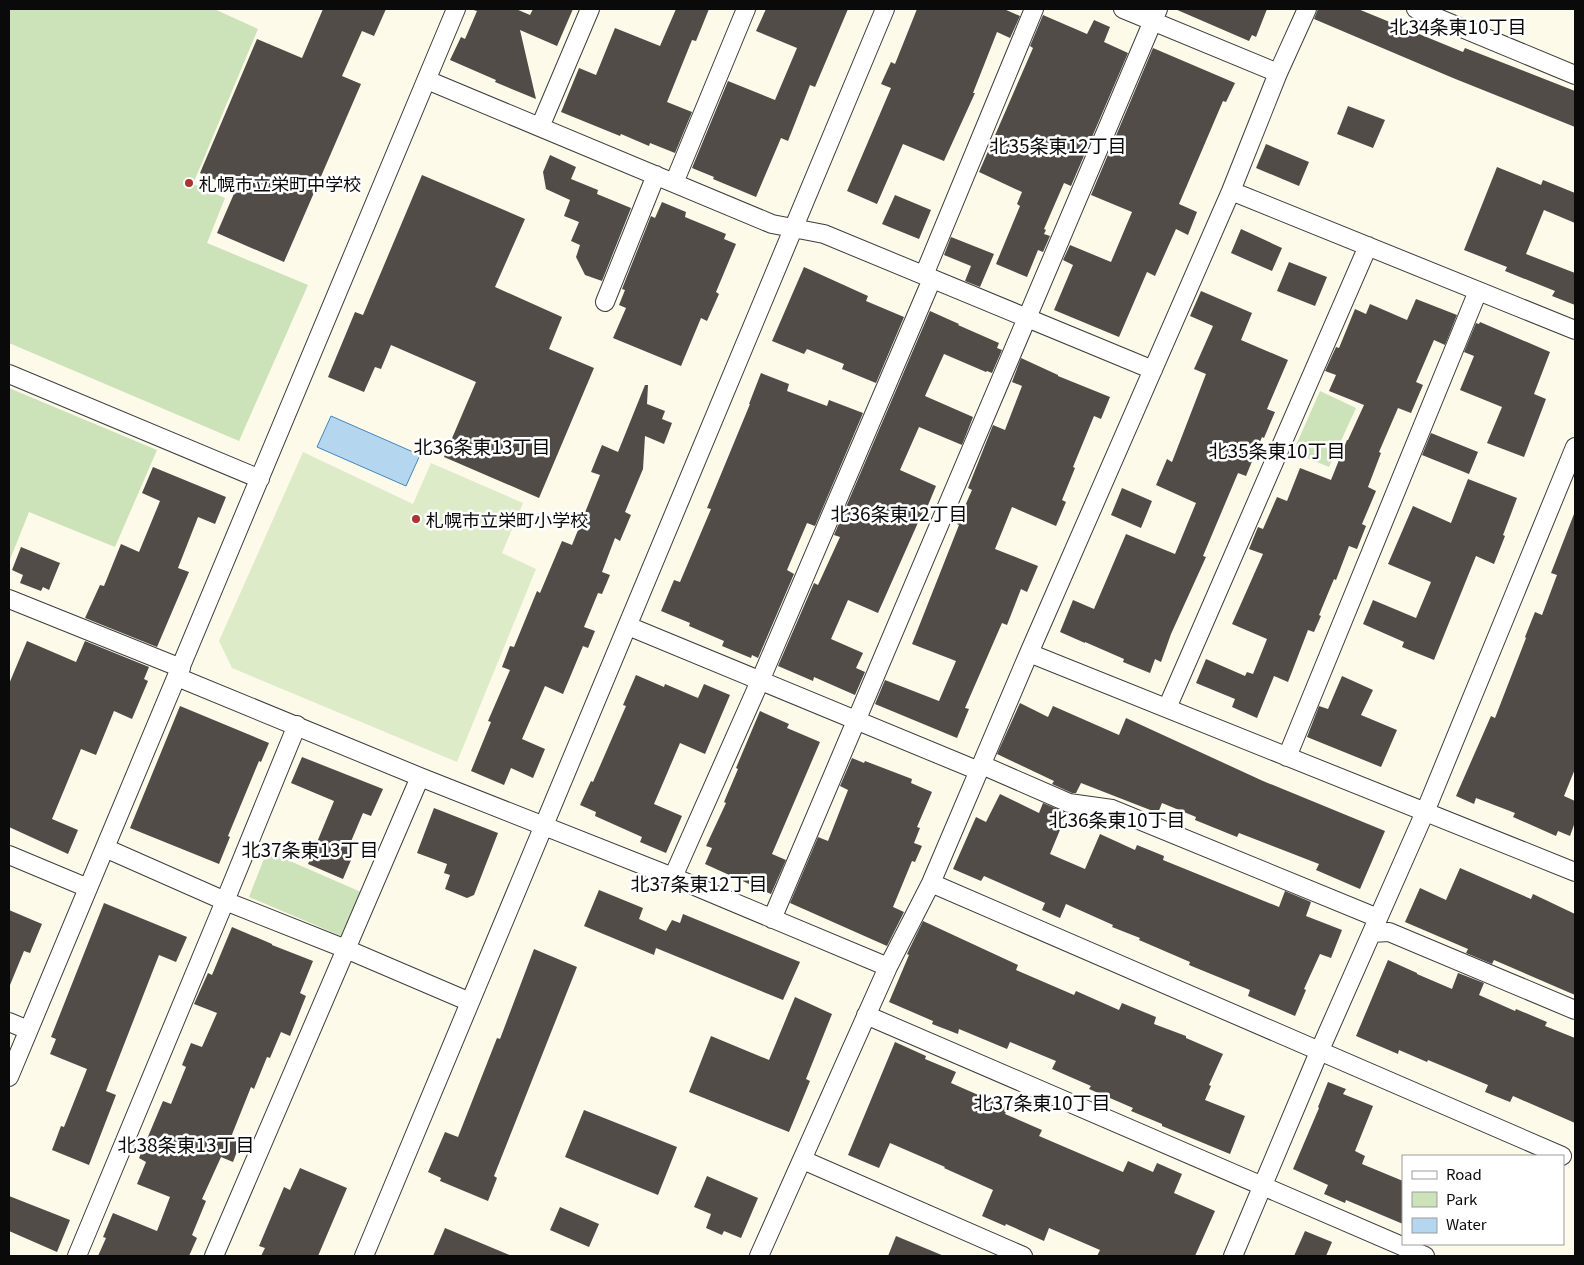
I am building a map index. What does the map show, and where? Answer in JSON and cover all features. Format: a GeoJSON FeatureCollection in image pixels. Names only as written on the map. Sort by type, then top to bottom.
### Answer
{"type":"FeatureCollection","features":[{"type":"Feature","properties":{"kind":"street"},"geometry":{"type":"LineString","coordinates":[[9,1077],[456,9]]}},
{"type":"Feature","properties":{"kind":"street"},"geometry":{"type":"LineString","coordinates":[[540,127],[590,9]]}},
{"type":"Feature","properties":{"kind":"street"},"geometry":{"type":"LineString","coordinates":[[674,183],[746,9]]}},
{"type":"Feature","properties":{"kind":"street"},"geometry":{"type":"LineString","coordinates":[[364,1256],[885,9]]}},
{"type":"Feature","properties":{"kind":"street"},"geometry":{"type":"LineString","coordinates":[[673,877],[760,680],[928,277],[1034,9]]}},
{"type":"Feature","properties":{"kind":"street"},"geometry":{"type":"LineString","coordinates":[[1123,9],[1156,15],[1278,73]]}},
{"type":"Feature","properties":{"kind":"street"},"geometry":{"type":"LineString","coordinates":[[759,1256],[866,1015],[931,884],[1029,653],[1232,191],[1278,73],[1307,9]]}},
{"type":"Feature","properties":{"kind":"street"},"geometry":{"type":"LineString","coordinates":[[1416,9],[1575,75]]}},
{"type":"Feature","properties":{"kind":"street"},"geometry":{"type":"LineString","coordinates":[[772,919],[1156,15]]}},
{"type":"Feature","properties":{"kind":"street"},"geometry":{"type":"LineString","coordinates":[[427,80],[772,224],[824,234],[1153,370]]}},
{"type":"Feature","properties":{"kind":"street"},"geometry":{"type":"LineString","coordinates":[[605,302],[656,175]]}},
{"type":"Feature","properties":{"kind":"street"},"geometry":{"type":"LineString","coordinates":[[1232,191],[1575,330]]}},
{"type":"Feature","properties":{"kind":"street"},"geometry":{"type":"LineString","coordinates":[[1167,708],[1368,246]]}},
{"type":"Feature","properties":{"kind":"street"},"geometry":{"type":"LineString","coordinates":[[1287,757],[1478,291]]}},
{"type":"Feature","properties":{"kind":"street"},"geometry":{"type":"LineString","coordinates":[[9,374],[260,479]]}},
{"type":"Feature","properties":{"kind":"street"},"geometry":{"type":"LineString","coordinates":[[1233,1256],[1319,1052],[1425,812],[1575,447]]}},
{"type":"Feature","properties":{"kind":"street"},"geometry":{"type":"LineString","coordinates":[[9,599],[420,777],[673,877],[888,968]]}},
{"type":"Feature","properties":{"kind":"street"},"geometry":{"type":"LineString","coordinates":[[628,626],[857,720],[1069,803],[1112,809],[1389,932],[1575,1010]]}},
{"type":"Feature","properties":{"kind":"street"},"geometry":{"type":"LineString","coordinates":[[1029,653],[1575,872]]}},
{"type":"Feature","properties":{"kind":"street"},"geometry":{"type":"LineString","coordinates":[[77,1256],[226,901],[297,725]]}},
{"type":"Feature","properties":{"kind":"street"},"geometry":{"type":"LineString","coordinates":[[214,1256],[420,777]]}},
{"type":"Feature","properties":{"kind":"street"},"geometry":{"type":"LineString","coordinates":[[105,848],[226,901],[346,949],[470,1002]]}},
{"type":"Feature","properties":{"kind":"street"},"geometry":{"type":"LineString","coordinates":[[9,855],[88,888]]}},
{"type":"Feature","properties":{"kind":"street"},"geometry":{"type":"LineString","coordinates":[[931,884],[1561,1155]]}},
{"type":"Feature","properties":{"kind":"street"},"geometry":{"type":"LineString","coordinates":[[866,1015],[1425,1256]]}},
{"type":"Feature","properties":{"kind":"street"},"geometry":{"type":"LineString","coordinates":[[9,1022],[28,1030]]}},
{"type":"Feature","properties":{"kind":"street"},"geometry":{"type":"LineString","coordinates":[[803,1160],[1023,1256]]}},
{"type":"Feature","properties":{"kind":"green space","name":"札幌市立栄町中学校"},"geometry":{"type":"Polygon","coordinates":[[[11,9],[214,9],[258,29],[193,184],[225,198],[207,243],[308,285],[239,441],[9,343],[9,14],[11,9]]]}},
{"type":"Feature","properties":{"kind":"green space"},"geometry":{"type":"Polygon","coordinates":[[[9,388],[157,450],[115,547],[29,512],[9,562],[9,388]]]}},
{"type":"Feature","properties":{"kind":"green space"},"geometry":{"type":"Polygon","coordinates":[[[1320,391],[1356,408],[1329,467],[1293,452],[1320,391]]]}},
{"type":"Feature","properties":{"kind":"green space"},"geometry":{"type":"Polygon","coordinates":[[[303,452],[413,504],[431,463],[523,503],[502,553],[536,569],[457,762],[232,668],[219,641],[303,452]]]}},
{"type":"Feature","properties":{"kind":"green space"},"geometry":{"type":"Polygon","coordinates":[[[267,851],[361,892],[341,936],[249,897],[267,851]]]}},
{"type":"Feature","properties":{"kind":"water"},"geometry":{"type":"Polygon","coordinates":[[[331,416],[420,455],[406,486],[317,447],[331,416]]]}},
{"type":"Feature","properties":{"kind":"building"},"geometry":{"type":"Polygon","coordinates":[[[323,9],[386,9],[374,36],[362,31],[342,76],[361,84],[284,262],[217,233],[236,189],[200,173],[257,39],[302,58],[323,9]]]}},
{"type":"Feature","properties":{"kind":"building"},"geometry":{"type":"Polygon","coordinates":[[[470,9],[516,9],[530,15],[533,9],[573,9],[557,46],[520,30],[536,99],[450,60],[461,37],[465,39],[477,11],[470,9]]]}},
{"type":"Feature","properties":{"kind":"building"},"geometry":{"type":"Polygon","coordinates":[[[676,9],[709,9],[696,41],[692,40],[667,102],[692,112],[675,153],[650,143],[649,146],[621,134],[620,136],[561,112],[579,68],[596,75],[615,28],[660,46],[676,9]]]}},
{"type":"Feature","properties":{"kind":"building"},"geometry":{"type":"Polygon","coordinates":[[[766,9],[848,9],[815,87],[810,85],[788,141],[781,138],[756,197],[692,168],[728,81],[775,100],[797,48],[756,31],[766,9]]]}},
{"type":"Feature","properties":{"kind":"building"},"geometry":{"type":"Polygon","coordinates":[[[917,9],[1004,9],[1020,16],[1010,38],[997,32],[973,93],[975,93],[944,161],[903,144],[877,204],[847,191],[891,88],[881,84],[891,62],[895,64],[917,9]]]}},
{"type":"Feature","properties":{"kind":"building"},"geometry":{"type":"Polygon","coordinates":[[[1175,9],[1267,9],[1256,37],[1252,35],[1249,41],[1175,9]]]}},
{"type":"Feature","properties":{"kind":"building"},"geometry":{"type":"Polygon","coordinates":[[[1318,9],[1358,9],[1463,52],[1465,48],[1575,91],[1575,127],[1314,19],[1318,9]]]}},
{"type":"Feature","properties":{"kind":"building"},"geometry":{"type":"Polygon","coordinates":[[[1043,15],[1087,34],[1094,20],[1110,27],[1104,42],[1128,53],[1071,186],[1064,183],[1044,229],[1046,230],[1044,234],[1050,236],[1043,252],[1038,250],[1027,277],[996,264],[1020,206],[1017,204],[1022,192],[979,172],[1033,48],[1030,46],[1043,15]]]}},
{"type":"Feature","properties":{"kind":"building"},"geometry":{"type":"Polygon","coordinates":[[[1153,48],[1235,83],[1226,102],[1223,101],[1179,204],[1197,212],[1188,235],[1176,229],[1155,276],[1147,272],[1119,337],[1054,310],[1073,265],[1063,260],[1070,245],[1111,262],[1132,212],[1091,195],[1153,48]]]}},
{"type":"Feature","properties":{"kind":"building"},"geometry":{"type":"Polygon","coordinates":[[[1348,106],[1385,120],[1373,148],[1337,134],[1348,106]]]}},
{"type":"Feature","properties":{"kind":"building"},"geometry":{"type":"Polygon","coordinates":[[[1266,144],[1309,162],[1299,186],[1256,168],[1266,144]]]}},
{"type":"Feature","properties":{"kind":"building"},"geometry":{"type":"Polygon","coordinates":[[[550,155],[576,167],[571,179],[598,190],[597,194],[631,208],[602,281],[585,275],[576,257],[580,245],[571,241],[579,222],[564,216],[570,200],[546,189],[543,172],[550,155]]]}},
{"type":"Feature","properties":{"kind":"building"},"geometry":{"type":"Polygon","coordinates":[[[1497,167],[1541,185],[1543,180],[1575,193],[1575,223],[1544,210],[1526,254],[1575,273],[1575,305],[1552,296],[1555,291],[1505,271],[1507,267],[1464,250],[1497,167]]]}},
{"type":"Feature","properties":{"kind":"building"},"geometry":{"type":"Polygon","coordinates":[[[422,175],[525,219],[495,287],[562,317],[549,349],[594,368],[539,498],[444,457],[476,382],[391,345],[381,369],[375,367],[364,392],[328,377],[355,312],[363,315],[422,175]]]}},
{"type":"Feature","properties":{"kind":"building"},"geometry":{"type":"Polygon","coordinates":[[[895,195],[931,210],[919,239],[882,224],[895,195]]]}},
{"type":"Feature","properties":{"kind":"building"},"geometry":{"type":"Polygon","coordinates":[[[662,202],[686,212],[685,217],[726,234],[724,239],[736,244],[716,292],[719,294],[707,321],[701,318],[681,366],[613,338],[626,308],[619,305],[625,290],[622,289],[651,216],[655,218],[662,202]]]}},
{"type":"Feature","properties":{"kind":"building"},"geometry":{"type":"Polygon","coordinates":[[[1241,229],[1282,248],[1272,271],[1231,253],[1241,229]]]}},
{"type":"Feature","properties":{"kind":"building"},"geometry":{"type":"Polygon","coordinates":[[[951,237],[994,254],[980,287],[965,281],[971,266],[944,255],[951,237]]]}},
{"type":"Feature","properties":{"kind":"building"},"geometry":{"type":"Polygon","coordinates":[[[1289,262],[1327,277],[1315,306],[1277,291],[1289,262]]]}},
{"type":"Feature","properties":{"kind":"building"},"geometry":{"type":"Polygon","coordinates":[[[804,267],[868,296],[866,301],[904,317],[876,383],[842,369],[844,364],[807,349],[804,354],[772,341],[804,267]]]}},
{"type":"Feature","properties":{"kind":"building"},"geometry":{"type":"Polygon","coordinates":[[[1201,291],[1252,313],[1241,340],[1288,360],[1267,409],[1275,412],[1264,438],[1262,437],[1246,476],[1238,473],[1203,556],[1206,557],[1171,634],[1161,662],[1155,659],[1150,673],[1123,662],[1124,659],[1060,632],[1073,600],[1094,609],[1126,534],[1175,554],[1196,503],[1156,485],[1167,459],[1172,462],[1206,374],[1194,369],[1213,326],[1190,316],[1201,291]]]}},
{"type":"Feature","properties":{"kind":"building"},"geometry":{"type":"Polygon","coordinates":[[[1416,299],[1457,315],[1445,345],[1434,340],[1416,382],[1423,385],[1411,413],[1398,408],[1379,452],[1381,453],[1368,487],[1376,491],[1362,524],[1366,526],[1357,549],[1349,546],[1336,580],[1334,579],[1319,615],[1321,616],[1314,632],[1308,630],[1288,682],[1274,676],[1257,718],[1232,707],[1235,699],[1196,683],[1206,659],[1245,676],[1247,672],[1253,674],[1267,639],[1232,624],[1263,554],[1249,549],[1258,527],[1263,529],[1277,497],[1287,501],[1300,468],[1331,480],[1364,405],[1329,391],[1336,375],[1325,371],[1336,347],[1339,348],[1355,309],[1366,314],[1370,304],[1407,320],[1416,299]]]}},
{"type":"Feature","properties":{"kind":"building"},"geometry":{"type":"Polygon","coordinates":[[[930,311],[999,343],[997,348],[1002,350],[992,373],[944,354],[925,396],[973,417],[962,445],[919,427],[900,470],[936,486],[878,613],[848,600],[831,639],[863,653],[856,668],[865,672],[855,695],[814,677],[813,681],[778,666],[814,583],[818,585],[840,537],[834,535],[930,311]]]}},
{"type":"Feature","properties":{"kind":"building"},"geometry":{"type":"Polygon","coordinates":[[[1480,322],[1550,352],[1534,394],[1546,399],[1524,457],[1487,443],[1502,407],[1460,390],[1474,356],[1464,352],[1476,323],[1479,324],[1480,322]]]}},
{"type":"Feature","properties":{"kind":"building"},"geometry":{"type":"Polygon","coordinates":[[[1021,358],[1058,376],[1110,397],[1101,419],[1094,416],[1073,467],[1075,468],[1062,500],[1066,502],[1056,526],[1012,507],[995,549],[1038,566],[1027,592],[1021,589],[1007,625],[1002,623],[965,708],[969,709],[957,738],[875,704],[885,680],[939,701],[956,661],[912,644],[959,525],[957,524],[972,490],[968,488],[993,425],[1005,430],[1022,386],[1012,382],[1021,358]]]}},
{"type":"Feature","properties":{"kind":"building"},"geometry":{"type":"Polygon","coordinates":[[[761,373],[789,384],[787,391],[827,406],[829,400],[863,413],[815,526],[807,523],[787,570],[794,574],[758,658],[752,655],[751,658],[722,646],[724,641],[689,626],[690,623],[661,611],[674,580],[680,582],[711,509],[707,508],[761,373]]]}},
{"type":"Feature","properties":{"kind":"building"},"geometry":{"type":"Polygon","coordinates":[[[645,385],[648,385],[647,404],[665,411],[662,419],[672,423],[664,444],[645,436],[643,469],[625,512],[631,515],[620,541],[615,538],[602,572],[610,575],[602,594],[598,593],[584,627],[595,631],[588,648],[583,646],[563,694],[545,686],[522,739],[545,749],[533,778],[511,768],[504,785],[471,771],[491,722],[488,721],[510,670],[502,667],[510,646],[514,647],[537,591],[540,593],[562,541],[572,545],[600,475],[591,472],[602,445],[618,452],[645,385]]]}},
{"type":"Feature","properties":{"kind":"building"},"geometry":{"type":"Polygon","coordinates":[[[1431,433],[1478,452],[1469,474],[1422,455],[1431,433]]]}},
{"type":"Feature","properties":{"kind":"building"},"geometry":{"type":"Polygon","coordinates":[[[153,467],[226,497],[215,524],[198,517],[178,568],[189,572],[157,647],[85,618],[100,585],[104,586],[121,544],[139,552],[160,501],[142,493],[153,467]]]}},
{"type":"Feature","properties":{"kind":"building"},"geometry":{"type":"Polygon","coordinates":[[[1468,479],[1517,498],[1494,564],[1476,556],[1434,660],[1402,647],[1404,642],[1363,624],[1373,600],[1416,618],[1431,582],[1388,564],[1413,506],[1451,523],[1468,479]]]}},
{"type":"Feature","properties":{"kind":"building"},"geometry":{"type":"Polygon","coordinates":[[[1122,488],[1152,501],[1141,528],[1111,515],[1122,488]]]}},
{"type":"Feature","properties":{"kind":"building"},"geometry":{"type":"Polygon","coordinates":[[[1574,514],[1575,769],[1564,796],[1575,801],[1575,822],[1570,836],[1558,831],[1556,836],[1513,817],[1515,813],[1476,798],[1474,804],[1456,796],[1491,716],[1495,718],[1535,612],[1542,615],[1557,575],[1551,573],[1574,514]]]}},
{"type":"Feature","properties":{"kind":"building"},"geometry":{"type":"Polygon","coordinates":[[[21,547],[60,563],[49,590],[43,587],[41,591],[20,583],[23,575],[12,570],[21,547]]]}},
{"type":"Feature","properties":{"kind":"building"},"geometry":{"type":"Polygon","coordinates":[[[27,641],[76,662],[85,641],[149,667],[144,679],[148,681],[132,719],[114,711],[96,755],[81,749],[52,819],[78,830],[68,854],[9,827],[9,684],[27,641]]]}},
{"type":"Feature","properties":{"kind":"building"},"geometry":{"type":"Polygon","coordinates":[[[636,675],[664,687],[665,684],[698,698],[704,684],[730,695],[705,754],[680,743],[654,804],[682,816],[666,853],[640,842],[642,837],[595,816],[596,812],[580,805],[591,781],[593,782],[626,706],[623,705],[636,675]]]}},
{"type":"Feature","properties":{"kind":"building"},"geometry":{"type":"Polygon","coordinates":[[[1342,676],[1373,690],[1361,715],[1397,730],[1381,767],[1307,737],[1319,706],[1328,709],[1342,676]]]}},
{"type":"Feature","properties":{"kind":"building"},"geometry":{"type":"Polygon","coordinates":[[[1020,703],[1048,717],[1053,706],[1119,735],[1126,718],[1263,781],[1385,831],[1360,889],[1316,870],[1319,864],[1239,833],[1237,837],[1195,820],[1196,817],[1162,803],[1158,813],[1081,783],[1076,793],[1072,793],[1052,784],[1054,781],[997,754],[1020,703]]]}},
{"type":"Feature","properties":{"kind":"building"},"geometry":{"type":"Polygon","coordinates":[[[180,706],[269,743],[261,762],[259,761],[228,836],[230,837],[219,864],[130,828],[180,706]]]}},
{"type":"Feature","properties":{"kind":"building"},"geometry":{"type":"Polygon","coordinates":[[[760,711],[789,724],[787,728],[820,742],[772,854],[786,860],[771,894],[705,864],[712,848],[706,846],[726,803],[724,802],[738,769],[736,768],[760,711]]]}},
{"type":"Feature","properties":{"kind":"building"},"geometry":{"type":"Polygon","coordinates":[[[302,757],[383,789],[371,816],[363,813],[347,851],[354,853],[343,879],[308,864],[334,801],[291,783],[302,757]]]}},
{"type":"Feature","properties":{"kind":"building"},"geometry":{"type":"Polygon","coordinates":[[[852,758],[912,779],[911,783],[932,792],[917,827],[920,828],[914,843],[922,846],[915,862],[912,861],[893,907],[904,912],[887,946],[790,903],[818,837],[828,841],[848,790],[840,786],[852,758]]]}},
{"type":"Feature","properties":{"kind":"building"},"geometry":{"type":"Polygon","coordinates":[[[1000,794],[1039,813],[1043,803],[1067,813],[1050,854],[1085,869],[1100,834],[1135,850],[1137,845],[1164,856],[1163,860],[1279,907],[1285,891],[1311,902],[1306,916],[1342,930],[1331,958],[1320,954],[1304,989],[1306,990],[1295,1016],[1248,996],[1250,990],[1189,965],[1190,962],[1139,940],[1140,938],[1112,927],[1113,925],[1066,904],[1060,918],[1042,910],[1045,903],[984,876],[981,881],[953,869],[976,817],[986,822],[1000,794]]]}},
{"type":"Feature","properties":{"kind":"building"},"geometry":{"type":"Polygon","coordinates":[[[434,808],[498,833],[474,895],[467,898],[445,889],[450,875],[444,873],[447,864],[417,853],[434,808]]]}},
{"type":"Feature","properties":{"kind":"building"},"geometry":{"type":"Polygon","coordinates":[[[1460,868],[1531,899],[1533,894],[1575,914],[1575,995],[1494,960],[1492,964],[1466,953],[1468,949],[1405,922],[1420,888],[1446,900],[1460,868]]]}},
{"type":"Feature","properties":{"kind":"building"},"geometry":{"type":"Polygon","coordinates":[[[599,890],[643,908],[639,919],[666,931],[672,920],[680,923],[683,914],[800,962],[783,1000],[656,948],[654,955],[584,926],[599,890]]]}},
{"type":"Feature","properties":{"kind":"building"},"geometry":{"type":"Polygon","coordinates":[[[104,903],[187,937],[176,962],[159,955],[106,1091],[116,1095],[89,1165],[52,1150],[61,1126],[64,1127],[87,1069],[50,1054],[56,1039],[51,1037],[104,903]]]}},
{"type":"Feature","properties":{"kind":"building"},"geometry":{"type":"Polygon","coordinates":[[[9,910],[42,924],[30,953],[24,951],[10,985],[9,910]]]}},
{"type":"Feature","properties":{"kind":"building"},"geometry":{"type":"Polygon","coordinates":[[[923,921],[1018,965],[1016,970],[1074,995],[1076,991],[1119,1010],[1122,1003],[1156,1017],[1154,1024],[1186,1036],[1186,1038],[1223,1054],[1209,1085],[1211,1086],[1205,1100],[1245,1116],[1230,1154],[1162,1126],[1162,1124],[1131,1111],[1133,1108],[1089,1089],[1091,1086],[1052,1069],[1056,1061],[1010,1042],[1007,1049],[959,1029],[958,1034],[932,1024],[933,1021],[889,1002],[909,955],[907,954],[923,921]]]}},
{"type":"Feature","properties":{"kind":"building"},"geometry":{"type":"Polygon","coordinates":[[[232,927],[313,961],[300,993],[306,996],[290,1036],[281,1032],[270,1058],[267,1057],[254,1089],[251,1087],[231,1137],[241,1141],[233,1162],[221,1157],[202,1199],[206,1201],[192,1235],[197,1238],[189,1256],[98,1256],[106,1238],[103,1237],[113,1213],[157,1231],[170,1197],[137,1184],[146,1162],[139,1158],[163,1101],[171,1104],[186,1067],[182,1065],[191,1043],[202,1047],[217,1013],[194,1004],[208,973],[212,975],[232,927]]]}},
{"type":"Feature","properties":{"kind":"building"},"geometry":{"type":"Polygon","coordinates":[[[534,949],[577,967],[494,1176],[497,1178],[488,1201],[440,1181],[441,1178],[428,1172],[445,1132],[458,1137],[497,1038],[500,1039],[534,949]]]}},
{"type":"Feature","properties":{"kind":"building"},"geometry":{"type":"Polygon","coordinates":[[[1388,960],[1452,989],[1458,973],[1484,983],[1479,995],[1515,1011],[1516,1009],[1547,1022],[1545,1026],[1575,1038],[1575,1123],[1513,1096],[1510,1102],[1485,1092],[1488,1085],[1428,1060],[1427,1062],[1399,1050],[1398,1054],[1356,1036],[1388,960]]]}},
{"type":"Feature","properties":{"kind":"building"},"geometry":{"type":"Polygon","coordinates":[[[795,997],[832,1014],[806,1079],[810,1081],[789,1132],[689,1092],[711,1036],[769,1060],[795,997]]]}},
{"type":"Feature","properties":{"kind":"building"},"geometry":{"type":"Polygon","coordinates":[[[895,1042],[926,1056],[925,1059],[956,1072],[951,1083],[1008,1108],[1005,1114],[1042,1130],[1039,1136],[1123,1172],[1128,1161],[1153,1172],[1157,1163],[1182,1174],[1174,1193],[1215,1211],[1195,1256],[1097,1256],[1100,1250],[1049,1228],[1044,1241],[1006,1224],[1005,1226],[982,1216],[993,1190],[945,1167],[890,1143],[879,1168],[848,1155],[895,1042]]]}},
{"type":"Feature","properties":{"kind":"building"},"geometry":{"type":"Polygon","coordinates":[[[1328,1082],[1346,1089],[1343,1094],[1373,1106],[1355,1151],[1365,1156],[1362,1164],[1402,1181],[1402,1224],[1346,1200],[1345,1203],[1324,1194],[1328,1185],[1293,1169],[1328,1082]]]}},
{"type":"Feature","properties":{"kind":"building"},"geometry":{"type":"Polygon","coordinates":[[[584,1110],[677,1147],[658,1195],[565,1157],[584,1110]]]}},
{"type":"Feature","properties":{"kind":"building"},"geometry":{"type":"Polygon","coordinates":[[[300,1168],[347,1188],[318,1256],[261,1256],[265,1248],[259,1246],[284,1187],[290,1190],[300,1168]]]}},
{"type":"Feature","properties":{"kind":"building"},"geometry":{"type":"Polygon","coordinates":[[[707,1176],[758,1198],[741,1238],[724,1231],[722,1235],[706,1228],[711,1214],[694,1207],[707,1176]]]}},
{"type":"Feature","properties":{"kind":"building"},"geometry":{"type":"Polygon","coordinates":[[[9,1196],[70,1220],[57,1252],[9,1231],[9,1196]]]}},
{"type":"Feature","properties":{"kind":"building"},"geometry":{"type":"Polygon","coordinates":[[[560,1207],[599,1224],[589,1247],[550,1230],[560,1207]]]}},
{"type":"Feature","properties":{"kind":"building"},"geometry":{"type":"Polygon","coordinates":[[[445,1228],[512,1256],[433,1256],[445,1228]]]}},
{"type":"Feature","properties":{"kind":"building"},"geometry":{"type":"Polygon","coordinates":[[[1305,1231],[1332,1242],[1326,1256],[1294,1256],[1305,1231]]]}},
{"type":"Feature","properties":{"kind":"building"},"geometry":{"type":"Polygon","coordinates":[[[896,1236],[944,1256],[888,1256],[896,1236]]]}},
{"type":"Feature","properties":{"kind":"place","name":"札幌市立栄町中学校"},"geometry":{"type":"Point","coordinates":[189,183]}},
{"type":"Feature","properties":{"kind":"place","name":"札幌市立栄町小学校"},"geometry":{"type":"Point","coordinates":[416,519]}},
{"type":"Feature","properties":{"kind":"district","name":"北34条東10丁目"},"geometry":{"type":"Point","coordinates":[1458,25]}},
{"type":"Feature","properties":{"kind":"district","name":"北35条東12丁目"},"geometry":{"type":"Point","coordinates":[1058,144]}},
{"type":"Feature","properties":{"kind":"district","name":"北36条東13丁目"},"geometry":{"type":"Point","coordinates":[482,445]}},
{"type":"Feature","properties":{"kind":"district","name":"北35条東10丁目"},"geometry":{"type":"Point","coordinates":[1277,449]}},
{"type":"Feature","properties":{"kind":"district","name":"北36条東12丁目"},"geometry":{"type":"Point","coordinates":[899,512]}},
{"type":"Feature","properties":{"kind":"district","name":"北36条東10丁目"},"geometry":{"type":"Point","coordinates":[1117,818]}},
{"type":"Feature","properties":{"kind":"district","name":"北37条東13丁目"},"geometry":{"type":"Point","coordinates":[310,848]}},
{"type":"Feature","properties":{"kind":"district","name":"北37条東12丁目"},"geometry":{"type":"Point","coordinates":[699,882]}},
{"type":"Feature","properties":{"kind":"district","name":"北37条東10丁目"},"geometry":{"type":"Point","coordinates":[1042,1101]}},
{"type":"Feature","properties":{"kind":"district","name":"北38条東13丁目"},"geometry":{"type":"Point","coordinates":[186,1143]}}]}
